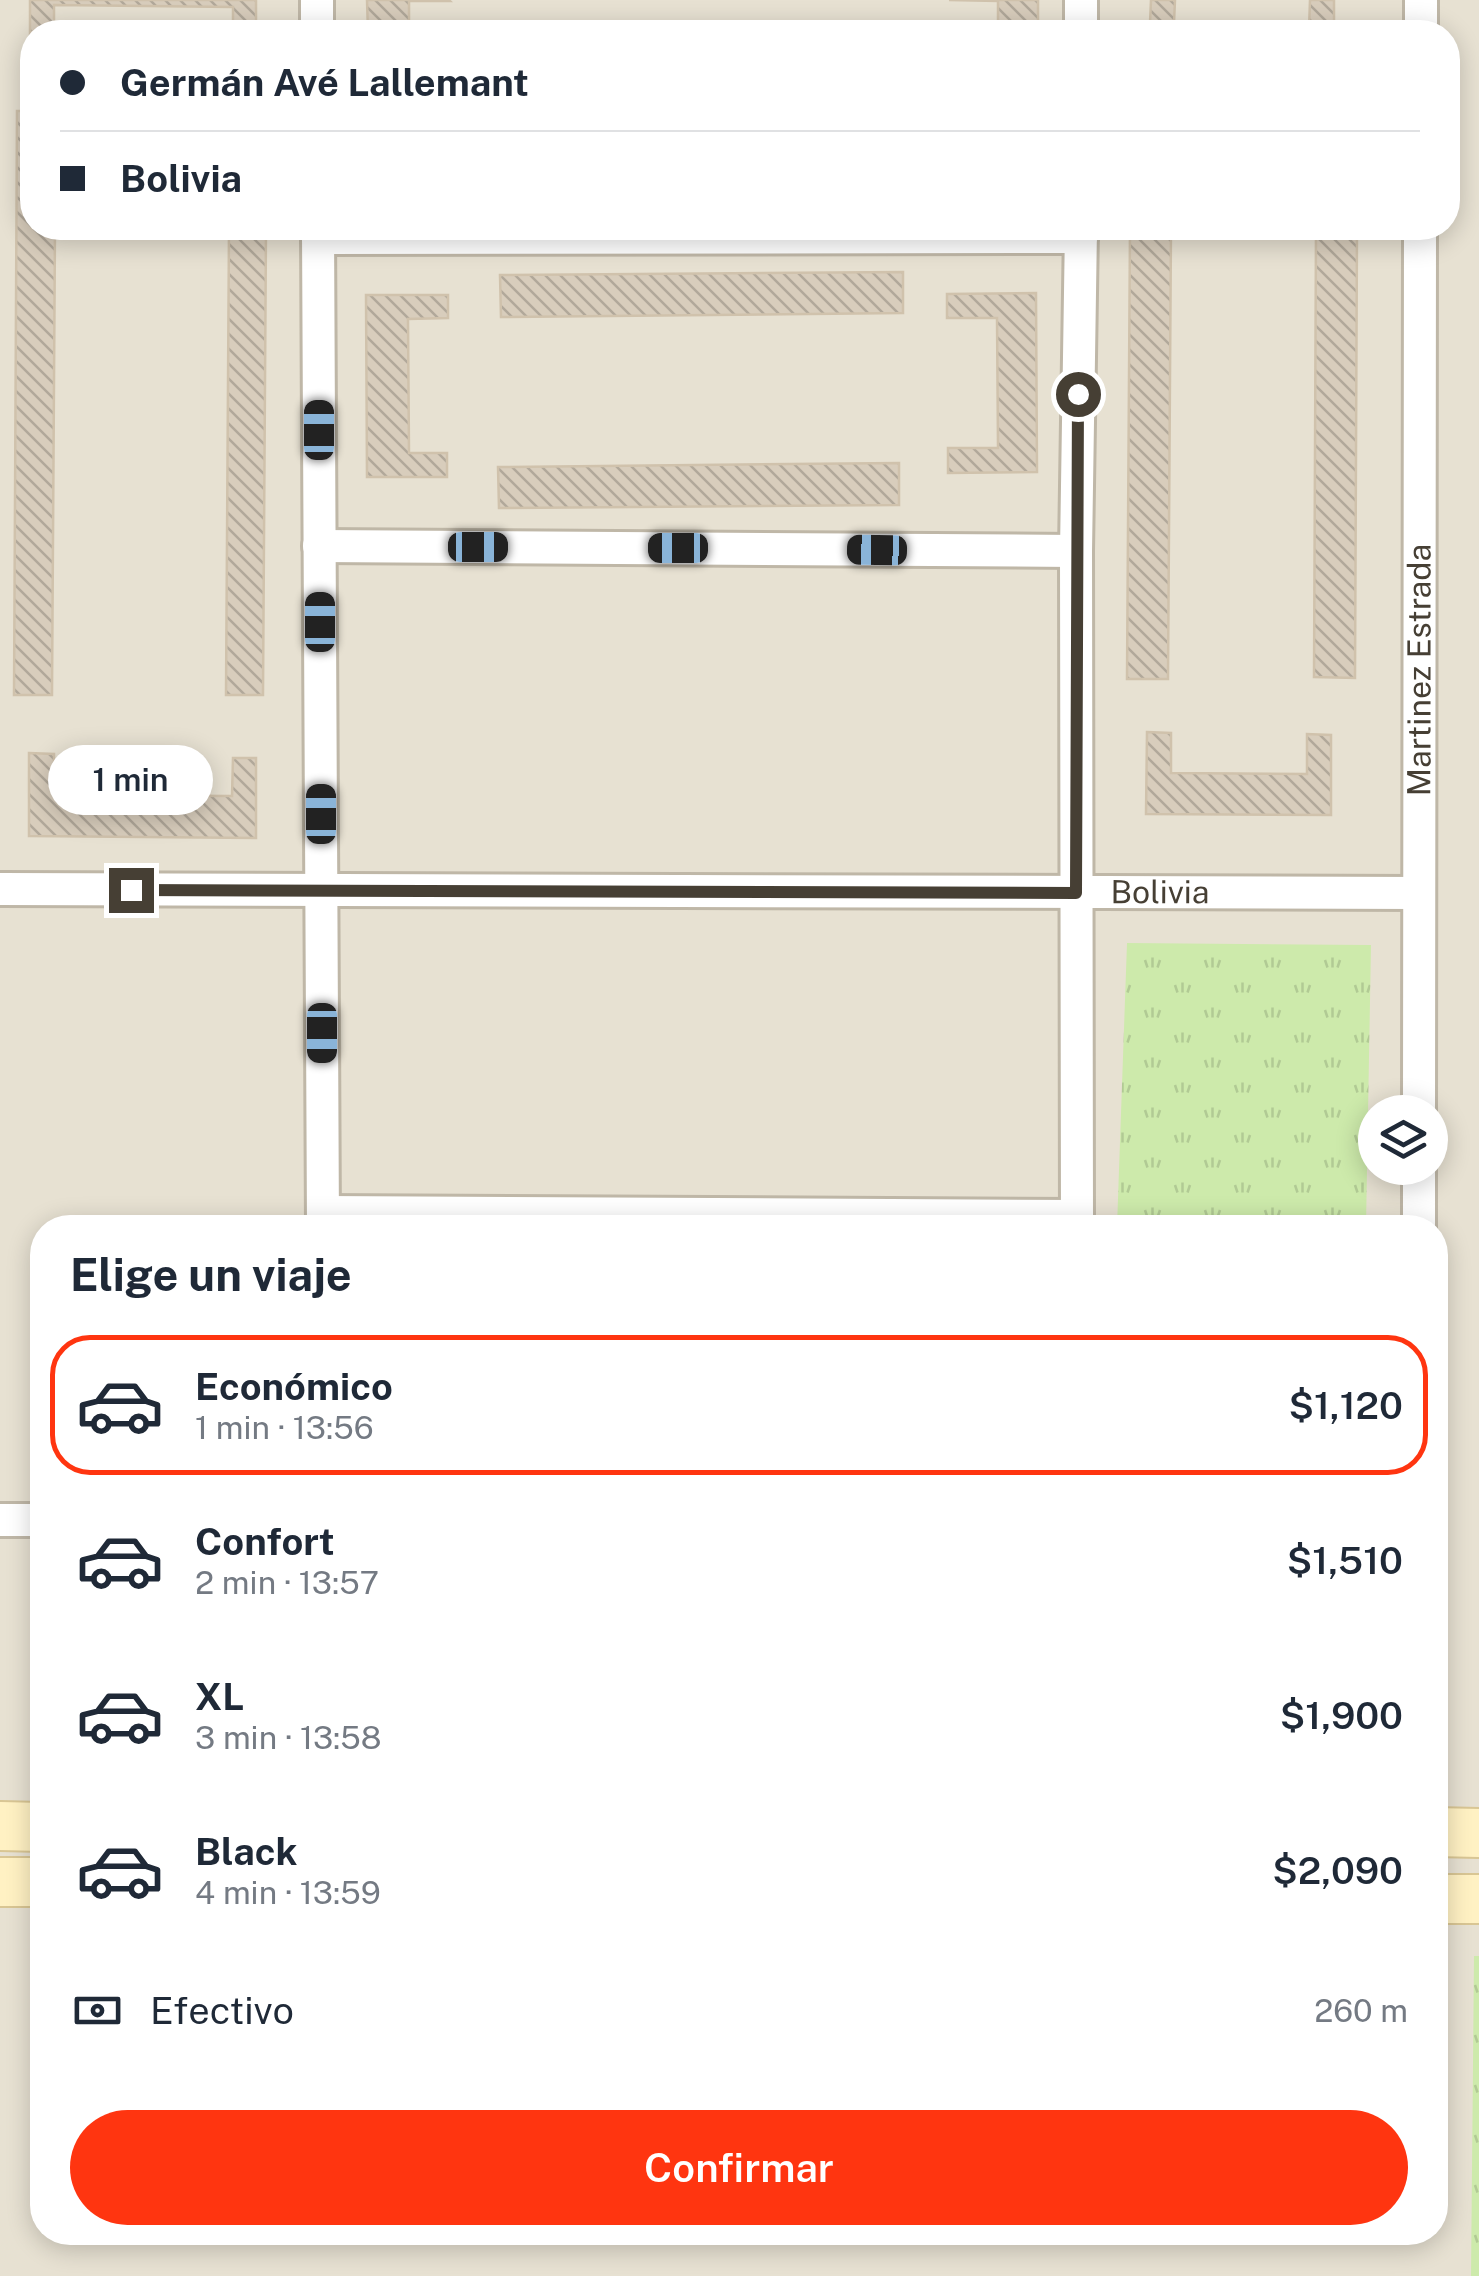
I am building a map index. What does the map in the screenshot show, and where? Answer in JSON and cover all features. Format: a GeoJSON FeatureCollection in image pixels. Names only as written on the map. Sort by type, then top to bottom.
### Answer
{"type":"FeatureCollection","features":[{"type":"Feature","properties":{"kind":"main road"},"geometry":{"type":"LineString","coordinates":[[0,1826],[30,1826]]}},
{"type":"Feature","properties":{"kind":"main road"},"geometry":{"type":"LineString","coordinates":[[1448,1832],[1479,1832]]}},
{"type":"Feature","properties":{"kind":"main road"},"geometry":{"type":"LineString","coordinates":[[0,1882],[30,1882]]}},
{"type":"Feature","properties":{"kind":"main road"},"geometry":{"type":"LineString","coordinates":[[1448,1899],[1479,1899]]}},
{"type":"Feature","properties":{"kind":"street"},"geometry":{"type":"LineString","coordinates":[[318,240],[323,1215]]}},
{"type":"Feature","properties":{"kind":"street"},"geometry":{"type":"LineString","coordinates":[[1076,1215],[1080,240]]}},
{"type":"Feature","properties":{"kind":"street","name":"Martinez Estrada"},"geometry":{"type":"LineString","coordinates":[[1419,1095],[1420,240]]}},
{"type":"Feature","properties":{"kind":"street"},"geometry":{"type":"LineString","coordinates":[[319,546],[1076,552]]}},
{"type":"Feature","properties":{"kind":"street","name":"Bolivia"},"geometry":{"type":"LineString","coordinates":[[0,889],[1418,893]]}},
{"type":"Feature","properties":{"kind":"street"},"geometry":{"type":"LineString","coordinates":[[1419,1185],[1419,1215]]}},
{"type":"Feature","properties":{"kind":"street"},"geometry":{"type":"LineString","coordinates":[[0,1520],[30,1520]]}},
{"type":"Feature","properties":{"kind":"shaded area"},"geometry":{"type":"Polygon","coordinates":[[[0,0],[1479,0],[1479,2276],[0,2276],[0,0]]]}},
{"type":"Feature","properties":{"kind":"green space"},"geometry":{"type":"Polygon","coordinates":[[[1127,943],[1371,945],[1368,1095],[1358,1095],[1358,1185],[1367,1185],[1366,1215],[1117,1215],[1127,943]]]}},
{"type":"Feature","properties":{"kind":"green space"},"geometry":{"type":"Polygon","coordinates":[[[1474,1956],[1479,1956],[1479,2276],[1471,2276],[1474,1956]]]}},
{"type":"Feature","properties":{"kind":"building"},"geometry":{"type":"Polygon","coordinates":[[[30,0],[256,0],[256,20],[233,20],[233,7],[54,5],[54,20],[30,20],[30,0]]]}},
{"type":"Feature","properties":{"kind":"building"},"geometry":{"type":"Polygon","coordinates":[[[367,0],[450,1],[409,1],[409,20],[368,20],[367,0]]]}},
{"type":"Feature","properties":{"kind":"building"},"geometry":{"type":"Polygon","coordinates":[[[949,0],[1038,0],[1038,20],[998,20],[998,1],[949,0]]]}},
{"type":"Feature","properties":{"kind":"building"},"geometry":{"type":"Polygon","coordinates":[[[1151,0],[1175,0],[1174,20],[1150,20],[1151,0]]]}},
{"type":"Feature","properties":{"kind":"building"},"geometry":{"type":"Polygon","coordinates":[[[1310,0],[1334,0],[1334,20],[1309,20],[1310,0]]]}},
{"type":"Feature","properties":{"kind":"building"},"geometry":{"type":"Polygon","coordinates":[[[20,111],[20,240],[55,240],[52,695],[14,695],[20,111]]]}},
{"type":"Feature","properties":{"kind":"building"},"geometry":{"type":"Polygon","coordinates":[[[229,240],[266,240],[263,695],[226,695],[229,240]]]}},
{"type":"Feature","properties":{"kind":"building"},"geometry":{"type":"Polygon","coordinates":[[[1130,240],[1171,240],[1168,679],[1127,679],[1130,240]]]}},
{"type":"Feature","properties":{"kind":"building"},"geometry":{"type":"Polygon","coordinates":[[[1316,240],[1357,240],[1355,678],[1314,677],[1316,240]]]}},
{"type":"Feature","properties":{"kind":"building"},"geometry":{"type":"Polygon","coordinates":[[[903,272],[903,313],[501,317],[500,275],[903,272]]]}},
{"type":"Feature","properties":{"kind":"building"},"geometry":{"type":"Polygon","coordinates":[[[1036,293],[1037,472],[948,473],[948,448],[998,448],[997,318],[947,318],[947,294],[1036,293]]]}},
{"type":"Feature","properties":{"kind":"building"},"geometry":{"type":"Polygon","coordinates":[[[366,295],[448,295],[448,318],[408,319],[409,453],[447,453],[447,477],[367,477],[366,295]]]}},
{"type":"Feature","properties":{"kind":"building"},"geometry":{"type":"Polygon","coordinates":[[[899,463],[899,505],[499,508],[498,467],[899,463]]]}},
{"type":"Feature","properties":{"kind":"building"},"geometry":{"type":"Polygon","coordinates":[[[1147,732],[1171,733],[1171,773],[1307,774],[1307,734],[1331,735],[1331,815],[1146,814],[1147,732]]]}},
{"type":"Feature","properties":{"kind":"building"},"geometry":{"type":"Polygon","coordinates":[[[29,753],[54,754],[54,795],[232,796],[233,758],[256,758],[256,838],[29,836],[29,753]]]}},
{"type":"Feature","properties":{"kind":"route"},"geometry":{"type":"LineString","coordinates":[[131,890],[1076,893],[1078,394]]}}]}
